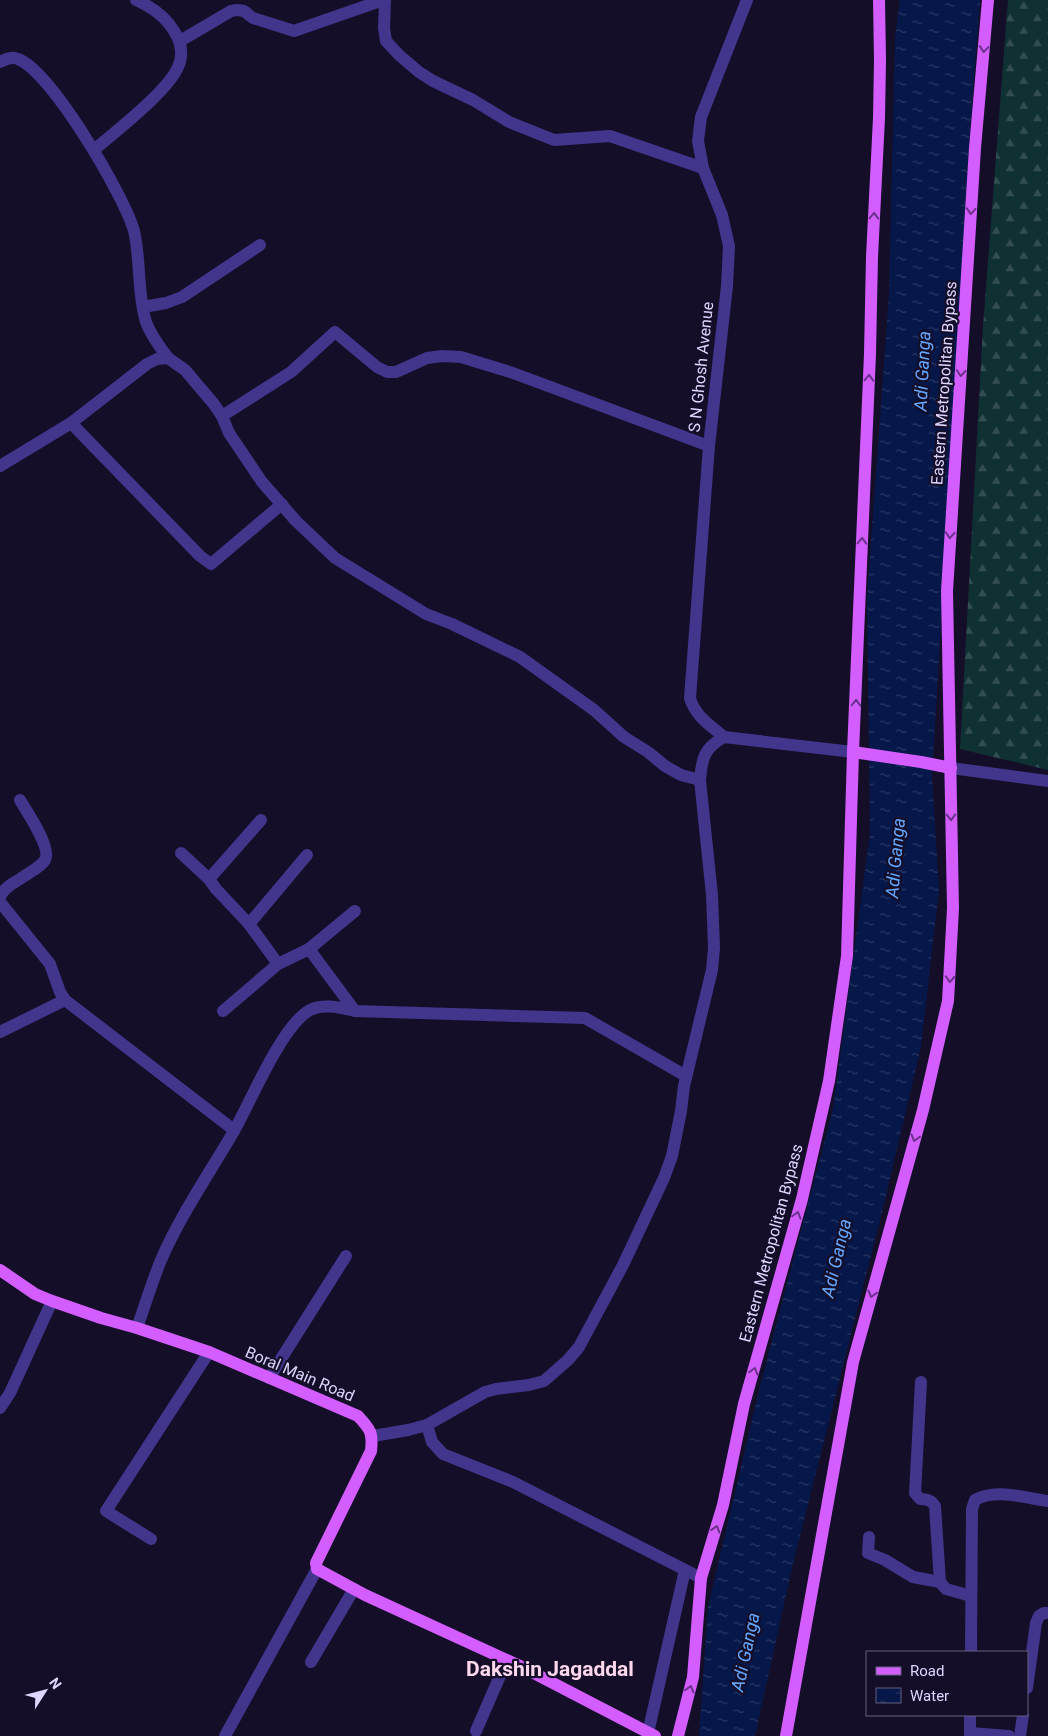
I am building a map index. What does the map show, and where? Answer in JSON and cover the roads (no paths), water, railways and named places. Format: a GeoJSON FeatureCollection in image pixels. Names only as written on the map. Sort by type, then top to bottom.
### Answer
{"type":"FeatureCollection","features":[{"type":"Feature","properties":{"kind":"main road","name":"Eastern Metropolitan Bypass"},"geometry":{"type":"LineString","coordinates":[[678,1736],[693,1677],[700,1578],[723,1505],[744,1404],[802,1199],[828,1081],[847,956],[872,257],[879,118],[879,0]]}},
{"type":"Feature","properties":{"kind":"main road","name":"Eastern Metropolitan Bypass"},"geometry":{"type":"LineString","coordinates":[[786,1736],[853,1362],[923,1110],[948,1001],[953,908],[947,591],[975,148],[988,0]]}},
{"type":"Feature","properties":{"kind":"main road"},"geometry":{"type":"LineString","coordinates":[[854,752],[951,768]]}},
{"type":"Feature","properties":{"kind":"main road","name":"Boral Main Road"},"geometry":{"type":"LineString","coordinates":[[0,1270],[35,1294],[52,1301],[209,1352],[358,1416],[368,1426],[372,1436]]}},
{"type":"Feature","properties":{"kind":"main road"},"geometry":{"type":"LineString","coordinates":[[372,1436],[371,1452],[316,1563],[317,1569],[354,1589],[507,1660],[652,1734]]}},
{"type":"Feature","properties":{"kind":"street"},"geometry":{"type":"LineString","coordinates":[[94,150],[144,106],[174,75],[179,66],[181,54],[180,41],[171,25],[155,10],[136,0]]}},
{"type":"Feature","properties":{"kind":"street"},"geometry":{"type":"LineString","coordinates":[[180,41],[231,11],[244,11],[254,18],[294,31],[384,0],[386,41],[399,55],[419,72],[485,106],[509,122],[554,140],[610,136],[703,168]]}},
{"type":"Feature","properties":{"kind":"street","name":"S N Ghosh Avenue"},"geometry":{"type":"LineString","coordinates":[[724,737],[697,714],[690,698],[709,446],[727,286],[729,246],[722,215],[703,168],[698,141],[701,117],[747,0]]}},
{"type":"Feature","properties":{"kind":"street"},"geometry":{"type":"LineString","coordinates":[[0,62],[11,58],[19,59],[31,67],[48,85],[94,150],[133,231],[143,307],[146,322],[152,334],[168,358],[185,370],[197,383],[222,416],[229,433],[245,458],[296,521],[335,558],[426,614],[452,624],[520,657],[594,710],[624,737],[648,752],[665,766],[681,776],[700,780]]}},
{"type":"Feature","properties":{"kind":"street"},"geometry":{"type":"LineString","coordinates":[[143,307],[166,303],[182,297],[260,245]]}},
{"type":"Feature","properties":{"kind":"street"},"geometry":{"type":"LineString","coordinates":[[222,416],[291,372],[335,332],[377,367],[387,372],[396,372],[427,358],[442,356],[461,358],[513,373],[709,446]]}},
{"type":"Feature","properties":{"kind":"street"},"geometry":{"type":"LineString","coordinates":[[0,466],[71,423],[147,364],[157,359],[168,358]]}},
{"type":"Feature","properties":{"kind":"street"},"geometry":{"type":"LineString","coordinates":[[71,423],[200,556],[211,564],[282,504]]}},
{"type":"Feature","properties":{"kind":"street"},"geometry":{"type":"LineString","coordinates":[[372,1436],[408,1430],[427,1424],[484,1392],[496,1388],[529,1385],[544,1381],[568,1360],[579,1347],[623,1264],[664,1178],[672,1156],[686,1076],[708,989],[714,948],[712,895],[700,780],[701,763],[706,750],[724,737],[854,752]]}},
{"type":"Feature","properties":{"kind":"street"},"geometry":{"type":"LineString","coordinates":[[951,768],[1048,781]]}},
{"type":"Feature","properties":{"kind":"street"},"geometry":{"type":"LineString","coordinates":[[0,897],[2,892],[10,885],[44,862],[47,855],[45,845],[20,800]]}},
{"type":"Feature","properties":{"kind":"street"},"geometry":{"type":"LineString","coordinates":[[209,879],[261,820]]}},
{"type":"Feature","properties":{"kind":"street"},"geometry":{"type":"LineString","coordinates":[[181,853],[209,879],[249,924],[278,964]]}},
{"type":"Feature","properties":{"kind":"street"},"geometry":{"type":"LineString","coordinates":[[249,924],[307,855]]}},
{"type":"Feature","properties":{"kind":"street"},"geometry":{"type":"LineString","coordinates":[[0,902],[50,964],[60,992],[65,1000],[234,1130]]}},
{"type":"Feature","properties":{"kind":"street"},"geometry":{"type":"LineString","coordinates":[[223,1011],[278,964],[309,949],[355,912]]}},
{"type":"Feature","properties":{"kind":"street"},"geometry":{"type":"LineString","coordinates":[[309,949],[355,1011]]}},
{"type":"Feature","properties":{"kind":"street"},"geometry":{"type":"LineString","coordinates":[[0,1032],[65,1000]]}},
{"type":"Feature","properties":{"kind":"street"},"geometry":{"type":"LineString","coordinates":[[137,1328],[161,1261],[182,1217],[234,1130],[285,1035],[296,1020],[311,1009],[330,1006],[355,1011],[585,1018],[686,1076]]}},
{"type":"Feature","properties":{"kind":"street"},"geometry":{"type":"LineString","coordinates":[[268,1378],[346,1256]]}},
{"type":"Feature","properties":{"kind":"street"},"geometry":{"type":"LineString","coordinates":[[0,1408],[10,1393],[52,1301]]}},
{"type":"Feature","properties":{"kind":"street"},"geometry":{"type":"LineString","coordinates":[[151,1539],[106,1512],[209,1352]]}},
{"type":"Feature","properties":{"kind":"street"},"geometry":{"type":"LineString","coordinates":[[921,1382],[915,1493],[920,1499],[933,1502],[935,1506],[940,1582],[946,1589],[971,1596]]}},
{"type":"Feature","properties":{"kind":"street"},"geometry":{"type":"LineString","coordinates":[[427,1424],[432,1442],[443,1454],[513,1482],[700,1578]]}},
{"type":"Feature","properties":{"kind":"street"},"geometry":{"type":"LineString","coordinates":[[971,1651],[972,1509],[974,1500],[983,1495],[1000,1494],[1048,1501]]}},
{"type":"Feature","properties":{"kind":"street"},"geometry":{"type":"LineString","coordinates":[[869,1537],[868,1552],[913,1577],[940,1582]]}},
{"type":"Feature","properties":{"kind":"street"},"geometry":{"type":"LineString","coordinates":[[225,1736],[317,1569]]}},
{"type":"Feature","properties":{"kind":"street"},"geometry":{"type":"LineString","coordinates":[[652,1734],[685,1570]]}},
{"type":"Feature","properties":{"kind":"street"},"geometry":{"type":"LineString","coordinates":[[311,1662],[354,1589]]}},
{"type":"Feature","properties":{"kind":"street"},"geometry":{"type":"LineString","coordinates":[[1028,1681],[1036,1623],[1039,1616],[1048,1613]]}},
{"type":"Feature","properties":{"kind":"street"},"geometry":{"type":"LineString","coordinates":[[476,1731],[507,1660]]}},
{"type":"Feature","properties":{"kind":"street"},"geometry":{"type":"LineString","coordinates":[[970,1716],[970,1734],[1009,1736]]}},
{"type":"Feature","properties":{"kind":"street"},"geometry":{"type":"LineString","coordinates":[[1020,1736],[1023,1716]]}},
{"type":"Feature","properties":{"kind":"water","name":"Adi Ganga"},"geometry":{"type":"Polygon","coordinates":[[[900,0],[980,0],[969,144],[932,777],[939,890],[921,1047],[883,1208],[792,1568],[755,1736],[699,1736],[708,1607],[759,1390],[833,1109],[870,833],[867,597],[889,295],[895,37],[900,0]]]}},
{"type":"Feature","properties":{"kind":"district","name":"Dakshin Jagaddal"},"geometry":{"type":"Point","coordinates":[550,1669]}}]}
